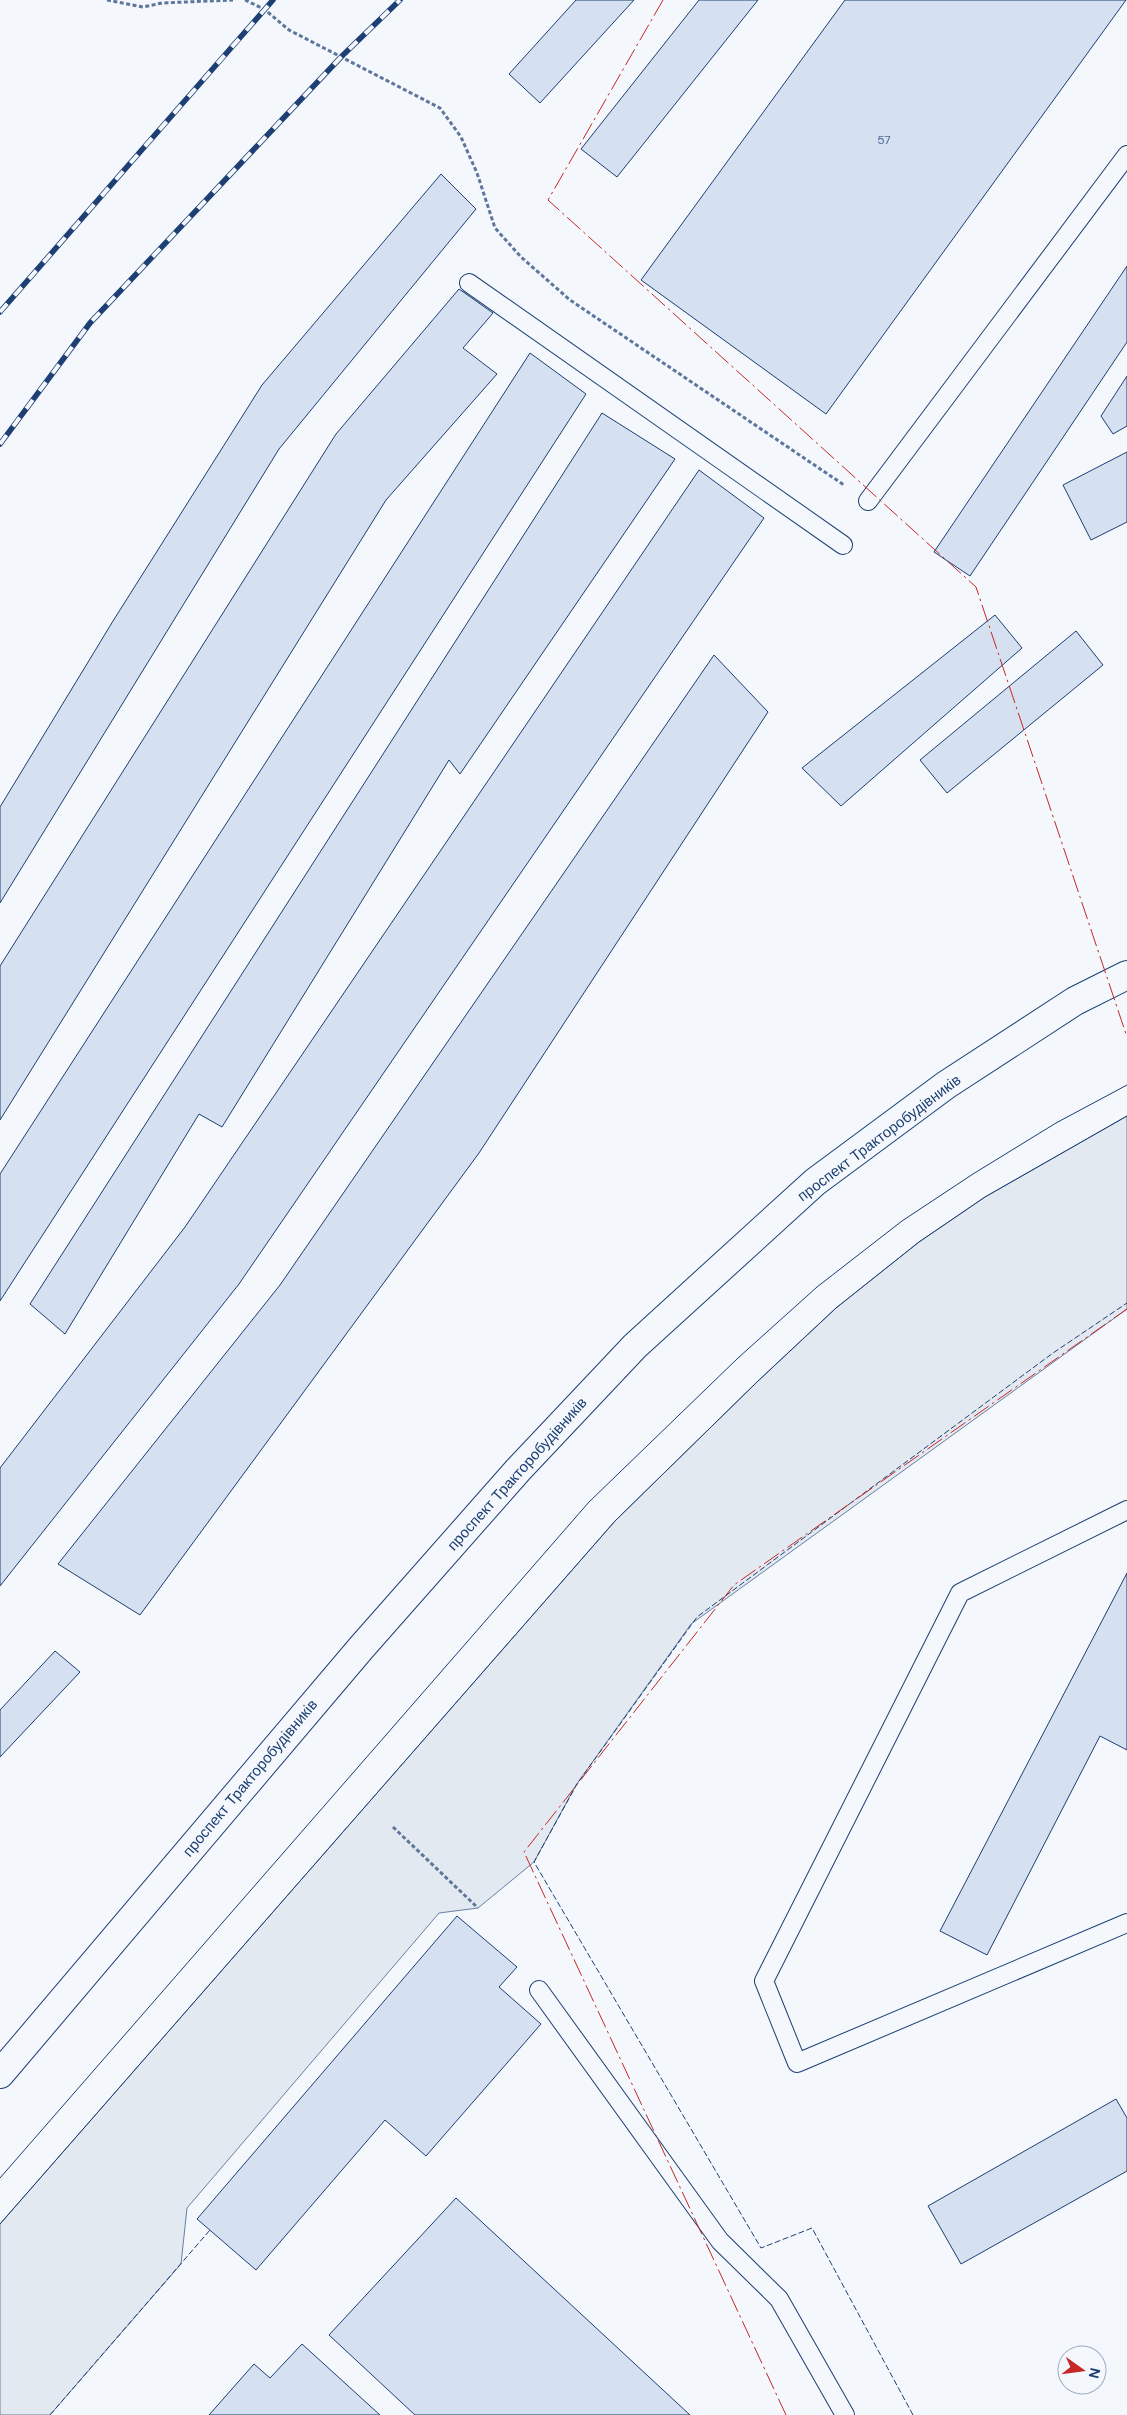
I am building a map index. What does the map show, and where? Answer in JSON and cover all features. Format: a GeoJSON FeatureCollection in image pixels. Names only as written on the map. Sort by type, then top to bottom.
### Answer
{"type":"FeatureCollection","features":[{"type":"Feature","properties":{"kind":"main road","name":"проспект Тракторобудівників"},"geometry":{"type":"LineString","coordinates":[[0,2074],[367,1641],[518,1470],[635,1346],[815,1182],[946,1085],[1075,1001],[1127,975]]}},
{"type":"Feature","properties":{"kind":"lane"},"geometry":{"type":"LineString","coordinates":[[868,501],[1127,155]]}},
{"type":"Feature","properties":{"kind":"lane"},"geometry":{"type":"LineString","coordinates":[[469,283],[843,545]]}},
{"type":"Feature","properties":{"kind":"lane"},"geometry":{"type":"LineString","coordinates":[[1127,1510],[960,1593],[764,1981],[797,2063],[1127,1923]]}},
{"type":"Feature","properties":{"kind":"lane"},"geometry":{"type":"LineString","coordinates":[[539,1990],[720,2241],[779,2299],[845,2415]]}},
{"type":"Feature","properties":{"kind":"path"},"geometry":{"type":"LineString","coordinates":[[107,0],[143,7],[162,3],[233,0]]}},
{"type":"Feature","properties":{"kind":"path"},"geometry":{"type":"LineString","coordinates":[[245,0],[264,9],[289,30],[390,80],[440,108],[460,137],[477,173],[495,228],[521,258],[577,305],[868,501]]}},
{"type":"Feature","properties":{"kind":"path"},"geometry":{"type":"LineString","coordinates":[[393,1827],[478,1908]]}},
{"type":"Feature","properties":{"kind":"shaded area"},"geometry":{"type":"Polygon","coordinates":[[[1127,1116],[1127,1309],[691,1624],[576,1785],[534,1862],[478,1908],[439,1913],[187,2208],[181,2264],[50,2415],[0,2415],[0,2224],[615,1521],[758,1381],[836,1308],[919,1242],[985,1197],[1127,1116]]]}},
{"type":"Feature","properties":{"kind":"building"},"geometry":{"type":"Polygon","coordinates":[[[576,0],[634,0],[540,103],[509,74],[576,0]]]}},
{"type":"Feature","properties":{"kind":"building"},"geometry":{"type":"Polygon","coordinates":[[[699,0],[758,0],[617,177],[581,149],[699,0]]]}},
{"type":"Feature","properties":{"kind":"building"},"geometry":{"type":"Polygon","coordinates":[[[845,0],[1126,0],[826,414],[641,280],[845,0]]]}},
{"type":"Feature","properties":{"kind":"building"},"geometry":{"type":"Polygon","coordinates":[[[441,174],[476,209],[279,449],[0,903],[0,807],[113,621],[262,385],[441,174]]]}},
{"type":"Feature","properties":{"kind":"building"},"geometry":{"type":"Polygon","coordinates":[[[1127,266],[1127,342],[970,576],[934,552],[1127,266]]]}},
{"type":"Feature","properties":{"kind":"building"},"geometry":{"type":"Polygon","coordinates":[[[459,289],[493,313],[463,348],[497,374],[386,500],[0,1120],[0,966],[336,434],[459,289]]]}},
{"type":"Feature","properties":{"kind":"building"},"geometry":{"type":"Polygon","coordinates":[[[530,353],[586,394],[0,1301],[0,1174],[530,353]]]}},
{"type":"Feature","properties":{"kind":"building"},"geometry":{"type":"Polygon","coordinates":[[[1127,376],[1127,426],[1113,434],[1101,416],[1127,376]]]}},
{"type":"Feature","properties":{"kind":"building"},"geometry":{"type":"Polygon","coordinates":[[[602,413],[675,459],[460,774],[449,760],[222,1127],[199,1114],[65,1334],[30,1304],[602,413]]]}},
{"type":"Feature","properties":{"kind":"building"},"geometry":{"type":"Polygon","coordinates":[[[1127,452],[1127,522],[1091,540],[1063,485],[1127,452]]]}},
{"type":"Feature","properties":{"kind":"building"},"geometry":{"type":"Polygon","coordinates":[[[699,470],[764,518],[239,1284],[0,1586],[0,1468],[185,1227],[699,470]]]}},
{"type":"Feature","properties":{"kind":"building"},"geometry":{"type":"Polygon","coordinates":[[[995,615],[1022,648],[841,806],[802,768],[995,615]]]}},
{"type":"Feature","properties":{"kind":"building"},"geometry":{"type":"Polygon","coordinates":[[[1076,631],[1103,665],[947,793],[920,760],[1076,631]]]}},
{"type":"Feature","properties":{"kind":"building"},"geometry":{"type":"Polygon","coordinates":[[[714,655],[768,712],[479,1153],[140,1615],[58,1564],[280,1285],[714,655]]]}},
{"type":"Feature","properties":{"kind":"building"},"geometry":{"type":"Polygon","coordinates":[[[1127,1573],[1127,1750],[1100,1736],[987,1955],[940,1931],[1127,1573]]]}},
{"type":"Feature","properties":{"kind":"building"},"geometry":{"type":"Polygon","coordinates":[[[55,1651],[80,1672],[0,1757],[0,1710],[55,1651]]]}},
{"type":"Feature","properties":{"kind":"building"},"geometry":{"type":"Polygon","coordinates":[[[457,1916],[517,1967],[499,1987],[541,2024],[426,2156],[385,2120],[256,2270],[197,2219],[457,1916]]]}},
{"type":"Feature","properties":{"kind":"building"},"geometry":{"type":"Polygon","coordinates":[[[1116,2099],[1127,2118],[1127,2171],[961,2264],[928,2206],[1116,2099]]]}},
{"type":"Feature","properties":{"kind":"building"},"geometry":{"type":"Polygon","coordinates":[[[456,2198],[690,2415],[415,2415],[329,2335],[456,2198]]]}},
{"type":"Feature","properties":{"kind":"building"},"geometry":{"type":"Polygon","coordinates":[[[302,2344],[380,2415],[209,2415],[254,2364],[270,2378],[302,2344]]]}},
{"type":"Feature","properties":{"kind":"tram line"},"geometry":{"type":"LineString","coordinates":[[0,2178],[589,1502],[738,1358],[817,1287],[902,1221],[973,1174],[1056,1123],[1127,1085]]}},
{"type":"Feature","properties":{"kind":"tram line"},"geometry":{"type":"LineString","coordinates":[[0,2224],[615,1521],[758,1381],[836,1308],[919,1242],[985,1197],[1127,1116]]}},
{"type":"Feature","properties":{"kind":"railway"},"geometry":{"type":"LineString","coordinates":[[0,312],[273,0]]}},
{"type":"Feature","properties":{"kind":"railway"},"geometry":{"type":"LineString","coordinates":[[0,444],[90,323],[342,56],[400,0]]}},
{"type":"Feature","properties":{"kind":"fence"},"geometry":{"type":"LineString","coordinates":[[913,2415],[812,2228],[761,2248],[534,1862],[577,1784],[697,1617],[1053,1353],[1127,1303]]}},
{"type":"Feature","properties":{"kind":"fence"},"geometry":{"type":"LineString","coordinates":[[50,2415],[210,2230]]}},
{"type":"Feature","properties":{"kind":"power"},"geometry":{"type":"LineString","coordinates":[[663,0],[548,200],[976,587],[1127,1037]]}},
{"type":"Feature","properties":{"kind":"power"},"geometry":{"type":"LineString","coordinates":[[786,2415],[524,1852],[734,1585],[1127,1309]]}}]}
